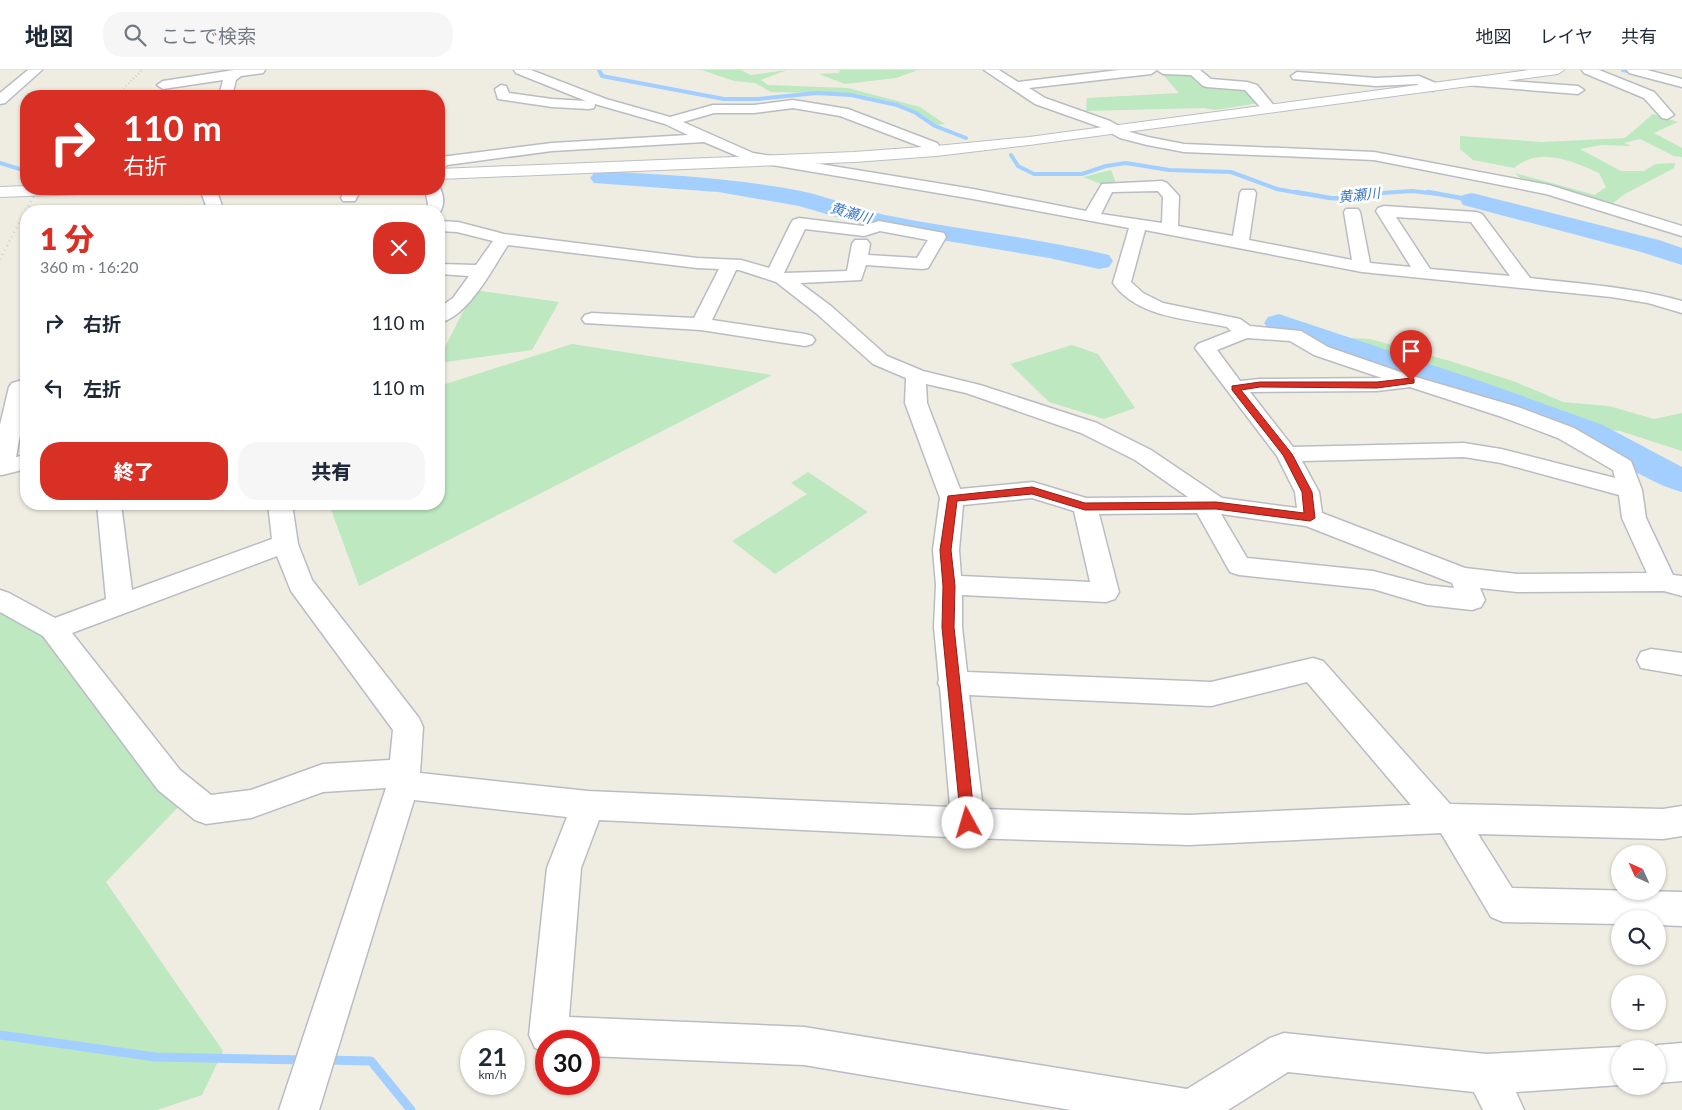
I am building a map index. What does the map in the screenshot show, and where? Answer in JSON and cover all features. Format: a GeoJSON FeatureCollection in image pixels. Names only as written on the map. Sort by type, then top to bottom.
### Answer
{"type":"FeatureCollection","features":[{"type":"Feature","properties":{"kind":"street"},"geometry":{"type":"LineString","coordinates":[[0,100],[36,70]]}},
{"type":"Feature","properties":{"kind":"street"},"geometry":{"type":"LineString","coordinates":[[163,85],[259,70]]}},
{"type":"Feature","properties":{"kind":"street"},"geometry":{"type":"LineString","coordinates":[[520,70],[601,102],[670,121],[749,157],[1170,229],[1362,267],[1612,292],[1650,298],[1682,307]]}},
{"type":"Feature","properties":{"kind":"street"},"geometry":{"type":"LineString","coordinates":[[1016,86],[1119,72],[1151,70]]}},
{"type":"Feature","properties":{"kind":"street"},"geometry":{"type":"LineString","coordinates":[[1162,70],[1194,70],[1207,83],[1247,86],[1252,88],[1269,108]]}},
{"type":"Feature","properties":{"kind":"street"},"geometry":{"type":"LineString","coordinates":[[1480,70],[1496,78]]}},
{"type":"Feature","properties":{"kind":"street"},"geometry":{"type":"LineString","coordinates":[[445,174],[772,161],[936,151],[1029,142],[1558,70]]}},
{"type":"Feature","properties":{"kind":"street"},"geometry":{"type":"LineString","coordinates":[[1588,70],[1649,95],[1667,115]]}},
{"type":"Feature","properties":{"kind":"street"},"geometry":{"type":"LineString","coordinates":[[1633,70],[1682,83]]}},
{"type":"Feature","properties":{"kind":"street"},"geometry":{"type":"LineString","coordinates":[[993,72],[1019,71]]}},
{"type":"Feature","properties":{"kind":"street"},"geometry":{"type":"LineString","coordinates":[[993,72],[1054,107],[1148,141],[1184,148],[1329,153],[1383,158],[1549,190],[1682,231]]}},
{"type":"Feature","properties":{"kind":"street"},"geometry":{"type":"LineString","coordinates":[[1119,72],[1135,82]]}},
{"type":"Feature","properties":{"kind":"street"},"geometry":{"type":"LineString","coordinates":[[1303,104],[1293,73],[1376,82],[1419,80],[1433,87]]}},
{"type":"Feature","properties":{"kind":"street"},"geometry":{"type":"LineString","coordinates":[[227,90],[230,78],[235,75]]}},
{"type":"Feature","properties":{"kind":"street"},"geometry":{"type":"LineString","coordinates":[[1470,82],[1578,90]]}},
{"type":"Feature","properties":{"kind":"street"},"geometry":{"type":"LineString","coordinates":[[501,89],[503,96],[552,103],[586,105],[601,102]]}},
{"type":"Feature","properties":{"kind":"street"},"geometry":{"type":"LineString","coordinates":[[670,121],[708,109],[754,109],[793,104],[843,112],[932,146],[936,151]]}},
{"type":"Feature","properties":{"kind":"street"},"geometry":{"type":"LineString","coordinates":[[445,160],[552,147],[704,138]]}},
{"type":"Feature","properties":{"kind":"street"},"geometry":{"type":"LineString","coordinates":[[1091,217],[1107,187],[1162,186],[1171,196],[1170,229]]}},
{"type":"Feature","properties":{"kind":"street"},"geometry":{"type":"LineString","coordinates":[[0,192],[20,191]]}},
{"type":"Feature","properties":{"kind":"street"},"geometry":{"type":"LineString","coordinates":[[1240,243],[1248,193]]}},
{"type":"Feature","properties":{"kind":"street"},"geometry":{"type":"LineString","coordinates":[[1425,274],[1384,211],[1476,217],[1524,283]]}},
{"type":"Feature","properties":{"kind":"street"},"geometry":{"type":"LineString","coordinates":[[1352,212],[1362,267]]}},
{"type":"Feature","properties":{"kind":"street"},"geometry":{"type":"LineString","coordinates":[[778,277],[799,223],[864,231],[879,226],[938,237],[922,264],[857,259]]}},
{"type":"Feature","properties":{"kind":"street"},"geometry":{"type":"LineString","coordinates":[[1138,224],[1122,284],[1136,297],[1157,307],[1233,323],[1245,332]]}},
{"type":"Feature","properties":{"kind":"street"},"geometry":{"type":"LineString","coordinates":[[445,226],[458,227],[503,239],[740,265],[778,277],[824,310],[880,360],[916,375],[973,389],[1089,428],[1143,455],[1210,505],[1239,566],[1373,580],[1427,595],[1472,600],[1462,577]]}},
{"type":"Feature","properties":{"kind":"street"},"geometry":{"type":"LineString","coordinates":[[778,277],[855,276],[864,231]]}},
{"type":"Feature","properties":{"kind":"street"},"geometry":{"type":"LineString","coordinates":[[445,313],[460,302],[503,239]]}},
{"type":"Feature","properties":{"kind":"street"},"geometry":{"type":"LineString","coordinates":[[701,324],[730,265]]}},
{"type":"Feature","properties":{"kind":"street"},"geometry":{"type":"LineString","coordinates":[[445,269],[482,271]]}},
{"type":"Feature","properties":{"kind":"street"},"geometry":{"type":"LineString","coordinates":[[592,319],[701,324],[804,340]]}},
{"type":"Feature","properties":{"kind":"street"},"geometry":{"type":"LineString","coordinates":[[1310,518],[1307,492],[1287,454],[1205,348],[1245,332],[1294,335],[1321,351],[1510,412],[1566,433],[1623,466],[1630,490],[1634,518],[1673,584]]}},
{"type":"Feature","properties":{"kind":"street"},"geometry":{"type":"LineString","coordinates":[[916,375],[916,403],[952,498],[946,550],[949,586],[948,627],[952,683],[968,823]]}},
{"type":"Feature","properties":{"kind":"street"},"geometry":{"type":"LineString","coordinates":[[1235,388],[1260,385],[1377,385],[1411,381]]}},
{"type":"Feature","properties":{"kind":"street"},"geometry":{"type":"LineString","coordinates":[[20,387],[2,468],[20,464]]}},
{"type":"Feature","properties":{"kind":"street"},"geometry":{"type":"LineString","coordinates":[[1287,454],[1464,450],[1501,456],[1630,490]]}},
{"type":"Feature","properties":{"kind":"street"},"geometry":{"type":"LineString","coordinates":[[952,498],[1032,490],[1085,506],[1210,505],[1310,518],[1462,577],[1517,583],[1673,584]]}},
{"type":"Feature","properties":{"kind":"street"},"geometry":{"type":"LineString","coordinates":[[949,586],[1106,592],[1085,506]]}},
{"type":"Feature","properties":{"kind":"street"},"geometry":{"type":"LineString","coordinates":[[110,510],[120,604]]}},
{"type":"Feature","properties":{"kind":"street"},"geometry":{"type":"LineString","coordinates":[[281,510],[285,544],[300,584],[408,727],[404,779],[299,1110]]}},
{"type":"Feature","properties":{"kind":"street"},"geometry":{"type":"LineString","coordinates":[[53,629],[285,544]]}},
{"type":"Feature","properties":{"kind":"street"},"geometry":{"type":"LineString","coordinates":[[0,600],[53,629],[169,780],[206,810],[251,804],[323,778],[404,779],[588,804],[968,823],[1190,830],[1446,818],[1664,824],[1682,821]]}},
{"type":"Feature","properties":{"kind":"street"},"geometry":{"type":"LineString","coordinates":[[1651,660],[1682,664]]}},
{"type":"Feature","properties":{"kind":"street"},"geometry":{"type":"LineString","coordinates":[[952,683],[1211,694],[1313,669],[1446,818],[1503,905],[1682,909]]}},
{"type":"Feature","properties":{"kind":"street"},"geometry":{"type":"LineString","coordinates":[[588,804],[564,868],[548,1035],[804,1046],[1191,1110],[1284,1052],[1486,1074],[1611,1067]]}},
{"type":"Feature","properties":{"kind":"street"},"geometry":{"type":"LineString","coordinates":[[1666,1063],[1682,1062]]}},
{"type":"Feature","properties":{"kind":"street"},"geometry":{"type":"LineString","coordinates":[[1486,1074],[1504,1110]]}},
{"type":"Feature","properties":{"kind":"green space"},"geometry":{"type":"Polygon","coordinates":[[[702,70],[741,70],[751,75],[787,70],[761,80],[768,85],[848,88],[920,107],[945,124],[937,125],[920,113],[897,103],[856,94],[771,92],[755,83],[734,81],[702,70]]]}},
{"type":"Feature","properties":{"kind":"green space"},"geometry":{"type":"Polygon","coordinates":[[[840,70],[918,70],[896,78],[845,84],[819,74],[839,73],[840,70]]]}},
{"type":"Feature","properties":{"kind":"green space"},"geometry":{"type":"Polygon","coordinates":[[[1161,72],[1194,73],[1213,84],[1246,87],[1259,103],[1215,110],[1204,108],[1086,111],[1087,98],[1179,93],[1161,72]]]}},
{"type":"Feature","properties":{"kind":"green space"},"geometry":{"type":"Polygon","coordinates":[[[1653,114],[1678,122],[1654,133],[1682,148],[1682,157],[1674,156],[1640,139],[1624,143],[1631,146],[1602,145],[1580,149],[1621,171],[1644,171],[1655,164],[1675,163],[1674,168],[1625,194],[1613,203],[1524,182],[1515,173],[1595,195],[1606,187],[1599,173],[1567,160],[1545,157],[1534,158],[1524,161],[1514,168],[1473,160],[1460,149],[1460,136],[1542,142],[1625,138],[1653,114]]]}},
{"type":"Feature","properties":{"kind":"green space"},"geometry":{"type":"Polygon","coordinates":[[[1111,170],[1116,183],[1101,184],[1083,177],[1111,170]]]}},
{"type":"Feature","properties":{"kind":"green space"},"geometry":{"type":"Polygon","coordinates":[[[474,290],[559,302],[532,350],[445,362],[445,347],[474,290]]]}},
{"type":"Feature","properties":{"kind":"green space"},"geometry":{"type":"Polygon","coordinates":[[[1333,337],[1370,339],[1450,361],[1513,381],[1563,402],[1609,406],[1654,419],[1682,413],[1682,451],[1620,431],[1582,426],[1333,337]]]}},
{"type":"Feature","properties":{"kind":"green space"},"geometry":{"type":"Polygon","coordinates":[[[572,344],[772,375],[359,586],[331,510],[445,510],[445,384],[572,344]]]}},
{"type":"Feature","properties":{"kind":"green space"},"geometry":{"type":"Polygon","coordinates":[[[1072,345],[1098,354],[1135,408],[1104,419],[1049,402],[1010,364],[1072,345]]]}},
{"type":"Feature","properties":{"kind":"green space"},"geometry":{"type":"Polygon","coordinates":[[[808,472],[868,512],[775,574],[732,541],[807,494],[791,483],[808,472]]]}},
{"type":"Feature","properties":{"kind":"green space"},"geometry":{"type":"Polygon","coordinates":[[[0,606],[41,630],[182,803],[106,882],[223,1051],[202,1095],[157,1110],[0,1110],[0,606]]]}},
{"type":"Feature","properties":{"kind":"waterway","name":"黄瀬川"},"geometry":{"type":"LineString","coordinates":[[599,70],[602,76],[724,99],[758,99],[817,93],[851,95],[897,105],[916,113],[935,126],[966,138]]}},
{"type":"Feature","properties":{"kind":"waterway"},"geometry":{"type":"LineString","coordinates":[[1623,70],[1637,73]]}},
{"type":"Feature","properties":{"kind":"waterway","name":"黄瀬川"},"geometry":{"type":"LineString","coordinates":[[1011,155],[1018,166],[1034,174],[1082,174],[1106,166],[1126,163],[1169,170],[1231,172],[1277,189],[1304,194]]}},
{"type":"Feature","properties":{"kind":"waterway"},"geometry":{"type":"LineString","coordinates":[[0,163],[20,169]]}},
{"type":"Feature","properties":{"kind":"waterway","name":"黄瀬川"},"geometry":{"type":"LineString","coordinates":[[602,178],[718,185],[802,199],[881,222],[1049,250],[1099,261]]}},
{"type":"Feature","properties":{"kind":"waterway","name":"黄瀬川"},"geometry":{"type":"LineString","coordinates":[[1367,194],[1412,191],[1439,194]]}},
{"type":"Feature","properties":{"kind":"waterway","name":"黄瀬川"},"geometry":{"type":"LineString","coordinates":[[1296,192],[1330,198],[1351,199],[1370,192]]}},
{"type":"Feature","properties":{"kind":"waterway","name":"黄瀬川"},"geometry":{"type":"LineString","coordinates":[[1428,192],[1439,194]]}},
{"type":"Feature","properties":{"kind":"waterway","name":"黄瀬川"},"geometry":{"type":"LineString","coordinates":[[1439,194],[1472,200]]}},
{"type":"Feature","properties":{"kind":"waterway","name":"黄瀬川"},"geometry":{"type":"LineString","coordinates":[[1472,200],[1650,246],[1682,257]]}},
{"type":"Feature","properties":{"kind":"waterway","name":"黄瀬川"},"geometry":{"type":"LineString","coordinates":[[1279,323],[1474,390],[1591,433],[1614,444],[1658,471],[1682,480]]}},
{"type":"Feature","properties":{"kind":"waterway"},"geometry":{"type":"LineString","coordinates":[[0,1035],[155,1057],[303,1060]]}},
{"type":"Feature","properties":{"kind":"waterway"},"geometry":{"type":"LineString","coordinates":[[326,1060],[371,1061],[411,1110]]}},
{"type":"Feature","properties":{"kind":"railway"},"geometry":{"type":"LineString","coordinates":[[122,90],[142,70]]}},
{"type":"Feature","properties":{"kind":"railway"},"geometry":{"type":"LineString","coordinates":[[29,205],[34,195]]}},
{"type":"Feature","properties":{"kind":"railway"},"geometry":{"type":"LineString","coordinates":[[0,259],[20,222]]}},
{"type":"Feature","properties":{"kind":"route"},"geometry":{"type":"LineString","coordinates":[[968,823],[952,683],[948,627],[949,586],[946,550],[952,498],[1032,490],[1085,506],[1216,505],[1310,518],[1307,492],[1287,454],[1235,388],[1260,385],[1377,385],[1411,381]]}}]}
